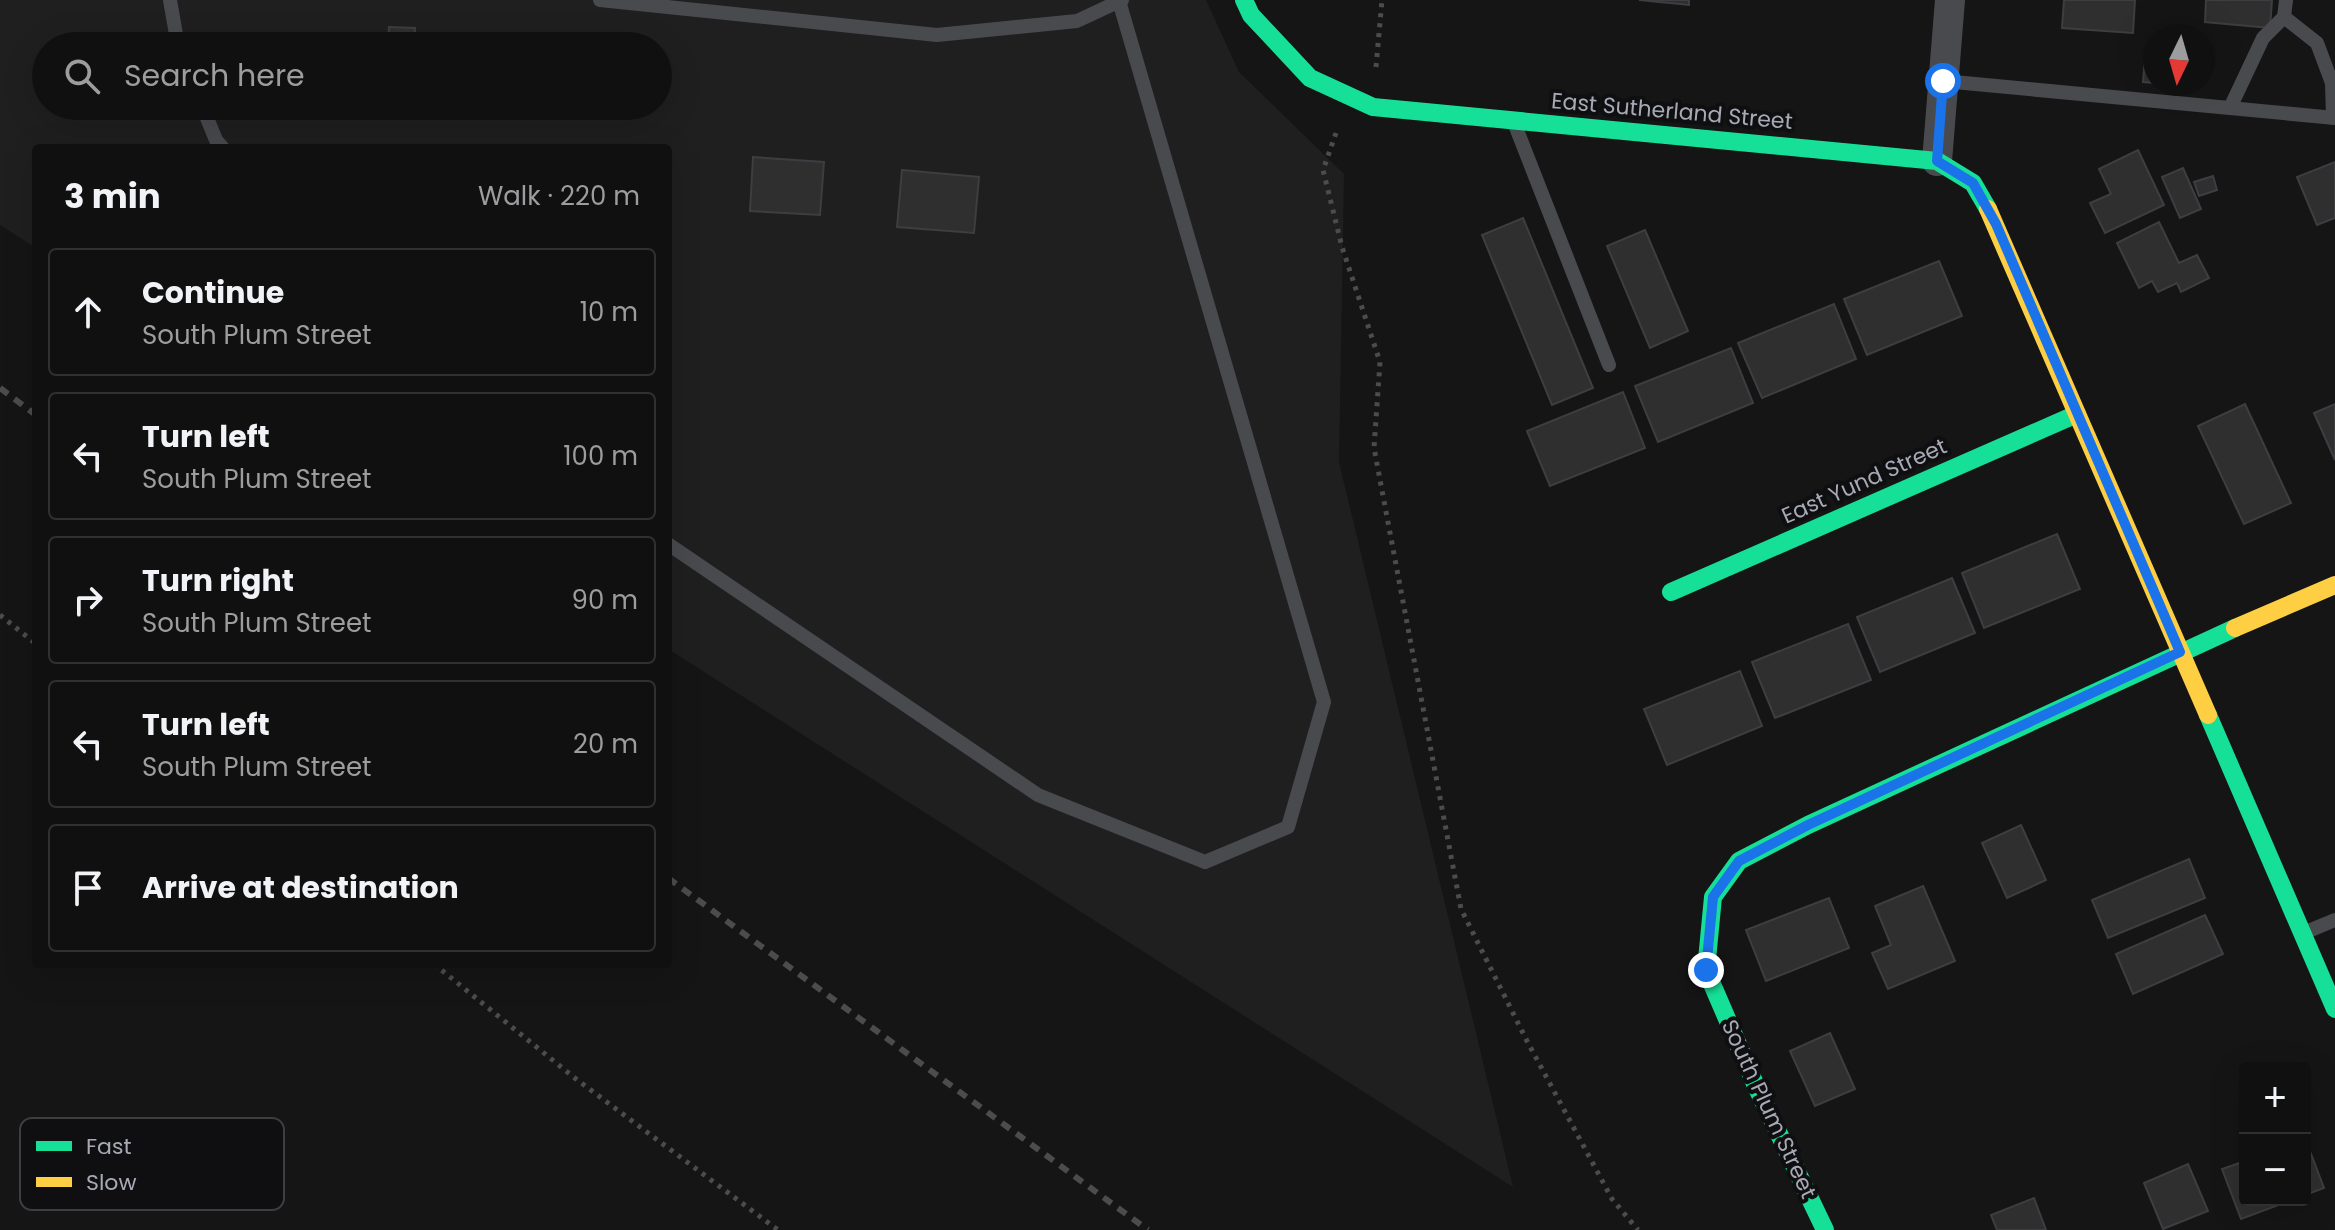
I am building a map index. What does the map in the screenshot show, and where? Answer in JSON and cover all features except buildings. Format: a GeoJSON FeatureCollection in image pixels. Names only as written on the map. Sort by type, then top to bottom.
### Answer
{"type":"FeatureCollection","features":[{"type":"Feature","properties":{"kind":"street","name":"East Sutherland Street"},"geometry":{"type":"LineString","coordinates":[[1244,0],[1251,15],[1310,78],[1373,107],[1937,161]]}},
{"type":"Feature","properties":{"kind":"street"},"geometry":{"type":"LineString","coordinates":[[1950,0],[1937,161],[1973,183],[1996,224],[2335,1009]]}},
{"type":"Feature","properties":{"kind":"street","name":"East Yund Street"},"geometry":{"type":"LineString","coordinates":[[1671,592],[2077,414]]}},
{"type":"Feature","properties":{"kind":"street"},"geometry":{"type":"LineString","coordinates":[[2180,652],[2335,585]]}},
{"type":"Feature","properties":{"kind":"street","name":"South Plum Street"},"geometry":{"type":"LineString","coordinates":[[1825,1230],[1756,1086],[1706,970],[1713,897],[1739,861],[1822,819],[2180,652]]}},
{"type":"Feature","properties":{"kind":"lane"},"geometry":{"type":"LineString","coordinates":[[170,0],[176,32]]}},
{"type":"Feature","properties":{"kind":"lane"},"geometry":{"type":"LineString","coordinates":[[600,0],[937,35],[1077,21],[1121,1],[1324,702],[1288,827],[1205,862],[1038,795],[672,547]]}},
{"type":"Feature","properties":{"kind":"lane"},"geometry":{"type":"LineString","coordinates":[[2230,108],[2263,38],[2284,17],[2286,0]]}},
{"type":"Feature","properties":{"kind":"lane"},"geometry":{"type":"LineString","coordinates":[[1943,81],[2334,118],[2332,83],[2317,43],[2284,17]]}},
{"type":"Feature","properties":{"kind":"lane"},"geometry":{"type":"LineString","coordinates":[[208,120],[220,144]]}},
{"type":"Feature","properties":{"kind":"lane"},"geometry":{"type":"LineString","coordinates":[[1514,120],[1609,365]]}},
{"type":"Feature","properties":{"kind":"lane"},"geometry":{"type":"LineString","coordinates":[[2301,934],[2335,920]]}},
{"type":"Feature","properties":{"kind":"path"},"geometry":{"type":"LineString","coordinates":[[1382,0],[1376,67],[1337,129],[1323,170],[1342,247],[1380,362],[1374,448],[1461,909],[1527,1041],[1612,1199],[1638,1230]]}},
{"type":"Feature","properties":{"kind":"path"},"geometry":{"type":"LineString","coordinates":[[0,615],[32,641]]}},
{"type":"Feature","properties":{"kind":"path"},"geometry":{"type":"LineString","coordinates":[[439,968],[576,1079],[778,1230]]}},
{"type":"Feature","properties":{"kind":"shaded area"},"geometry":{"type":"Polygon","coordinates":[[[0,0],[1206,0],[1239,72],[1344,174],[1339,462],[1513,1187],[672,652],[672,144],[32,144],[32,245],[0,225],[0,0]]]}},
{"type":"Feature","properties":{"kind":"railway"},"geometry":{"type":"LineString","coordinates":[[0,388],[32,412]]}},
{"type":"Feature","properties":{"kind":"railway"},"geometry":{"type":"LineString","coordinates":[[672,881],[1148,1230]]}},
{"type":"Feature","properties":{"kind":"traffic: fast"},"geometry":{"type":"LineString","coordinates":[[1244,0],[1251,15],[1310,78],[1373,107],[1937,161],[1973,183],[1988,209]]}},
{"type":"Feature","properties":{"kind":"traffic: fast"},"geometry":{"type":"LineString","coordinates":[[1671,592],[2077,414]]}},
{"type":"Feature","properties":{"kind":"traffic: fast"},"geometry":{"type":"LineString","coordinates":[[1825,1230],[1756,1086],[1706,970],[1713,897],[1739,861],[1808,825],[2235,628]]}},
{"type":"Feature","properties":{"kind":"traffic: fast"},"geometry":{"type":"LineString","coordinates":[[2208,715],[2335,1009]]}},
{"type":"Feature","properties":{"kind":"traffic: slow"},"geometry":{"type":"LineString","coordinates":[[1988,209],[2208,715]]}},
{"type":"Feature","properties":{"kind":"traffic: slow"},"geometry":{"type":"LineString","coordinates":[[2235,628],[2335,585]]}},
{"type":"Feature","properties":{"kind":"route"},"geometry":{"type":"LineString","coordinates":[[1706,970],[1713,897],[1739,861],[1808,825],[2180,652],[1996,224],[1973,183],[1937,161],[1943,81]]}}]}
